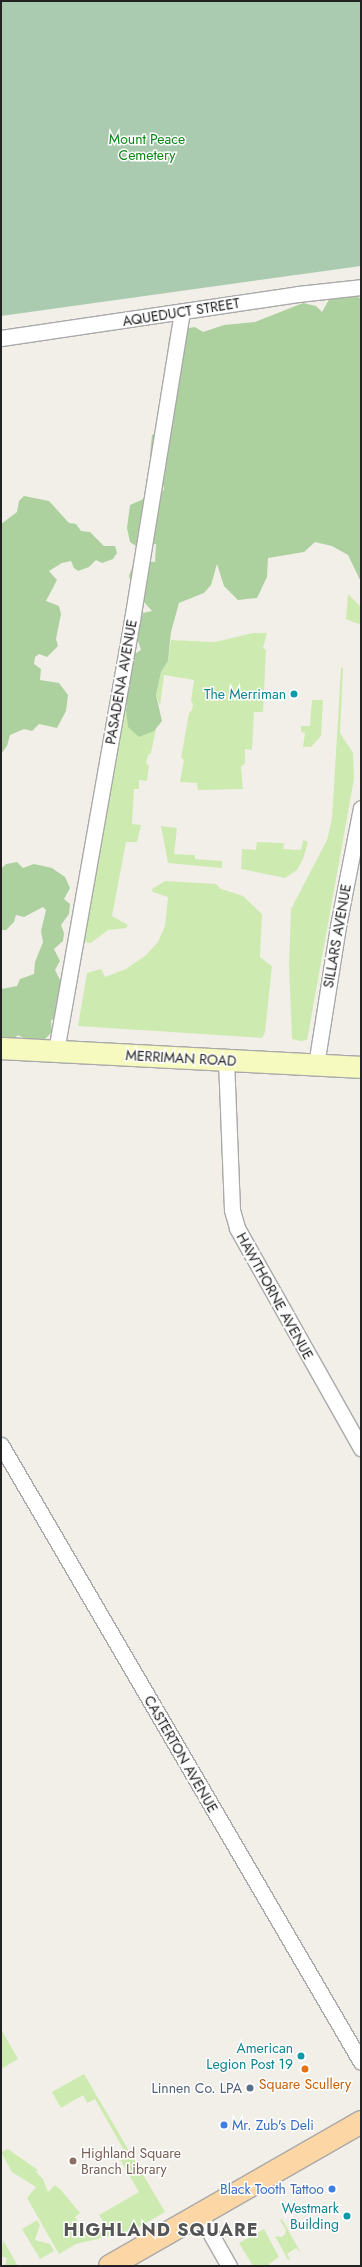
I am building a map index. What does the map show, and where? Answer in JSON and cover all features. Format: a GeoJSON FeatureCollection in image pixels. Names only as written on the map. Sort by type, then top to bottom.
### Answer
{"type":"FeatureCollection","features":[{"type":"Feature","properties":{"kind":"main road","name":"MERRIMAN ROAD"},"geometry":{"type":"LineString","coordinates":[[1,1048],[361,1067]]}},
{"type":"Feature","properties":{"kind":"main road"},"geometry":{"type":"LineString","coordinates":[[110,2266],[361,2122]]}},
{"type":"Feature","properties":{"kind":"street","name":"AQUEDUCT STREET"},"geometry":{"type":"LineString","coordinates":[[1,338],[298,294],[361,287]]}},
{"type":"Feature","properties":{"kind":"street","name":"PASADENA AVENUE"},"geometry":{"type":"LineString","coordinates":[[56,1051],[130,628],[182,312]]}},
{"type":"Feature","properties":{"kind":"street","name":"SILLARS AVENUE"},"geometry":{"type":"LineString","coordinates":[[316,1065],[338,926],[361,808]]}},
{"type":"Feature","properties":{"kind":"street","name":"HAWTHORNE AVENUE"},"geometry":{"type":"LineString","coordinates":[[226,1060],[232,1210],[237,1228],[361,1448]]}},
{"type":"Feature","properties":{"kind":"street","name":"CASTERTON AVENUE"},"geometry":{"type":"LineString","coordinates":[[1,1445],[361,2062]]}},
{"type":"Feature","properties":{"kind":"street"},"geometry":{"type":"LineString","coordinates":[[200,2215],[229,2266]]}},
{"type":"Feature","properties":{"kind":"green space","name":"Mount Peace Cemetery"},"geometry":{"type":"Polygon","coordinates":[[[1,1],[361,1],[361,266],[1,316],[1,1]]]}},
{"type":"Feature","properties":{"kind":"green space"},"geometry":{"type":"Polygon","coordinates":[[[351,292],[361,299],[361,582],[348,555],[332,546],[315,542],[304,552],[268,558],[267,577],[257,598],[238,600],[224,586],[217,564],[211,585],[204,593],[179,603],[171,632],[168,661],[161,672],[156,695],[162,721],[154,731],[139,737],[128,727],[126,710],[129,675],[131,656],[141,650],[136,634],[143,613],[152,611],[134,591],[129,576],[135,560],[155,562],[156,544],[136,546],[130,542],[127,528],[130,505],[164,490],[162,477],[154,470],[150,455],[152,435],[168,425],[165,377],[169,338],[183,329],[195,327],[203,332],[224,325],[255,322],[303,303],[316,306],[322,312],[331,296],[351,292]]]}},
{"type":"Feature","properties":{"kind":"green space"},"geometry":{"type":"Polygon","coordinates":[[[24,496],[49,501],[69,523],[76,524],[81,531],[90,532],[104,546],[115,546],[117,553],[113,559],[102,563],[96,560],[89,567],[78,571],[74,568],[71,561],[62,563],[49,571],[57,580],[46,601],[59,606],[61,614],[56,639],[58,646],[47,657],[39,654],[35,657],[34,664],[41,669],[40,680],[59,683],[68,695],[66,711],[57,728],[39,724],[32,731],[24,729],[10,735],[7,746],[1,754],[1,524],[17,512],[19,501],[24,496]]]}},
{"type":"Feature","properties":{"kind":"green space"},"geometry":{"type":"Polygon","coordinates":[[[348,594],[361,607],[361,625],[346,619],[348,594]]]}},
{"type":"Feature","properties":{"kind":"green space"},"geometry":{"type":"Polygon","coordinates":[[[253,633],[267,633],[263,648],[266,650],[263,712],[254,712],[252,750],[245,749],[245,763],[241,767],[243,789],[198,790],[197,783],[180,782],[184,760],[181,758],[189,713],[192,710],[193,704],[191,701],[194,680],[164,675],[160,706],[156,695],[161,672],[168,661],[171,640],[215,642],[253,633]]]}},
{"type":"Feature","properties":{"kind":"green space"},"geometry":{"type":"Polygon","coordinates":[[[341,668],[343,668],[340,733],[353,753],[354,779],[307,1040],[300,1041],[292,1039],[289,966],[291,909],[327,840],[332,819],[341,668]]]}},
{"type":"Feature","properties":{"kind":"green space"},"geometry":{"type":"Polygon","coordinates":[[[129,671],[126,710],[156,729],[151,753],[148,755],[146,763],[149,766],[147,781],[139,780],[139,789],[134,789],[132,824],[141,825],[137,842],[126,842],[112,916],[128,925],[126,928],[108,930],[91,943],[84,942],[129,671]]]}},
{"type":"Feature","properties":{"kind":"green space"},"geometry":{"type":"Polygon","coordinates":[[[312,700],[323,700],[321,736],[311,747],[303,747],[305,733],[301,732],[301,726],[310,726],[312,700]]]}},
{"type":"Feature","properties":{"kind":"green space"},"geometry":{"type":"Polygon","coordinates":[[[161,826],[177,828],[174,854],[195,855],[195,859],[222,861],[222,868],[168,863],[161,826]]]}},
{"type":"Feature","properties":{"kind":"green space"},"geometry":{"type":"Polygon","coordinates":[[[303,840],[308,842],[303,859],[297,870],[285,878],[241,869],[242,849],[256,850],[257,842],[284,843],[283,849],[301,850],[303,840]]]}},
{"type":"Feature","properties":{"kind":"green space"},"geometry":{"type":"Polygon","coordinates":[[[17,862],[23,868],[34,864],[52,868],[65,877],[70,888],[64,899],[70,904],[69,914],[61,925],[64,933],[63,941],[54,949],[60,961],[55,970],[63,986],[55,1017],[51,1021],[52,1032],[44,1040],[28,1041],[18,1035],[10,1042],[1,1040],[1,989],[17,986],[20,979],[34,974],[35,962],[43,942],[41,931],[46,910],[43,907],[24,917],[16,915],[14,922],[6,930],[1,930],[1,869],[6,864],[17,862]]]}},
{"type":"Feature","properties":{"kind":"green space"},"geometry":{"type":"Polygon","coordinates":[[[165,881],[216,884],[221,889],[243,896],[262,914],[260,957],[272,966],[265,1032],[262,1038],[78,1026],[87,973],[101,969],[105,977],[126,969],[145,956],[158,942],[165,926],[168,897],[153,892],[152,889],[165,881]]]}},
{"type":"Feature","properties":{"kind":"green space"},"geometry":{"type":"Polygon","coordinates":[[[1,2029],[18,2059],[1,2069],[2,2039],[1,2029]]]}},
{"type":"Feature","properties":{"kind":"green space"},"geometry":{"type":"Polygon","coordinates":[[[84,2074],[165,2212],[132,2231],[76,2244],[59,2254],[27,2198],[36,2187],[12,2172],[1,2152],[8,2149],[38,2170],[36,2172],[43,2179],[48,2192],[55,2185],[61,2190],[80,2213],[75,2217],[87,2235],[105,2225],[99,2215],[139,2192],[118,2156],[125,2152],[95,2099],[87,2103],[83,2095],[61,2108],[52,2092],[84,2074]]]}},
{"type":"Feature","properties":{"kind":"green space"},"geometry":{"type":"Polygon","coordinates":[[[282,2219],[301,2253],[296,2248],[287,2254],[290,2259],[288,2260],[275,2236],[282,2237],[285,2234],[286,2230],[280,2220],[282,2219]]]}},
{"type":"Feature","properties":{"kind":"green space"},"geometry":{"type":"Polygon","coordinates":[[[37,2220],[40,2225],[35,2240],[50,2244],[54,2251],[40,2259],[22,2229],[37,2220]]]}},
{"type":"Feature","properties":{"kind":"green space"},"geometry":{"type":"Polygon","coordinates":[[[264,2229],[279,2257],[269,2264],[270,2266],[253,2266],[239,2243],[264,2229]]]}},
{"type":"Feature","properties":{"kind":"green space"},"geometry":{"type":"Polygon","coordinates":[[[3,2240],[18,2266],[5,2266],[7,2258],[1,2256],[3,2240]]]}},
{"type":"Feature","properties":{"kind":"place","name":"The Merriman"},"geometry":{"type":"Point","coordinates":[294,694]}},
{"type":"Feature","properties":{"kind":"place","name":"American Legion Post 19"},"geometry":{"type":"Point","coordinates":[301,2056]}},
{"type":"Feature","properties":{"kind":"place","name":"Square Scullery"},"geometry":{"type":"Point","coordinates":[305,2069]}},
{"type":"Feature","properties":{"kind":"place","name":"Linnen Co. LPA"},"geometry":{"type":"Point","coordinates":[250,2088]}},
{"type":"Feature","properties":{"kind":"place","name":"Mr. Zub's Deli"},"geometry":{"type":"Point","coordinates":[224,2125]}},
{"type":"Feature","properties":{"kind":"place","name":"Highland Square Branch Library"},"geometry":{"type":"Point","coordinates":[73,2161]}},
{"type":"Feature","properties":{"kind":"place","name":"Black Tooth Tattoo"},"geometry":{"type":"Point","coordinates":[332,2189]}},
{"type":"Feature","properties":{"kind":"place","name":"Westmark Building"},"geometry":{"type":"Point","coordinates":[347,2216]}},
{"type":"Feature","properties":{"kind":"district","name":"HIGHLAND SQUARE"},"geometry":{"type":"Point","coordinates":[161,2230]}}]}
